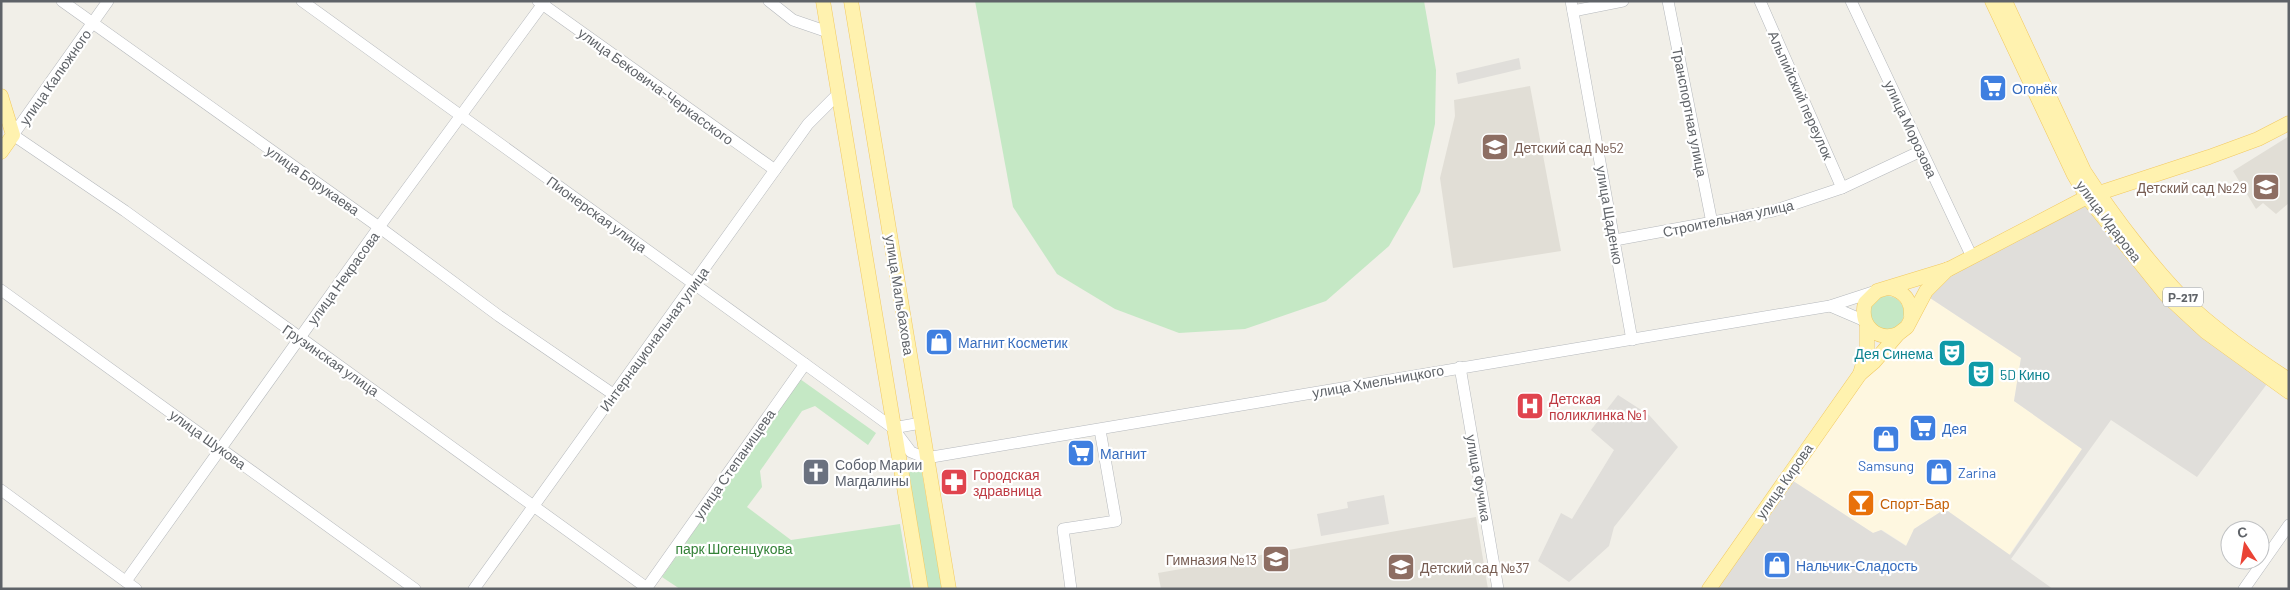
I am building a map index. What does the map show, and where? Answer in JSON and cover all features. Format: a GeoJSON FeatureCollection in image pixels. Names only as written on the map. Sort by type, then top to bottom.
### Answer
{"type":"FeatureCollection","features":[{"type":"Feature","properties":{"kind":"main road","name":"улица Мальбахова"},"geometry":{"type":"LineString","coordinates":[[823,1],[921,589]]}},
{"type":"Feature","properties":{"kind":"main road","name":"улица Мальбахова"},"geometry":{"type":"LineString","coordinates":[[851,1],[949,589]]}},
{"type":"Feature","properties":{"kind":"main road","name":"улица Идарова"},"geometry":{"type":"LineString","coordinates":[[1992,1],[2072,172],[2196,311],[2244,350],[2289,380]]}},
{"type":"Feature","properties":{"kind":"main road","name":"улица Идарова"},"geometry":{"type":"LineString","coordinates":[[2004,1],[2084,171],[2093,195],[2166,295],[2206,332],[2289,392]]}},
{"type":"Feature","properties":{"kind":"main road"},"geometry":{"type":"LineString","coordinates":[[1,96],[14,135]]}},
{"type":"Feature","properties":{"kind":"main road"},"geometry":{"type":"LineString","coordinates":[[1860,374],[1867,350],[1865,303],[1883,290],[1949,269],[2093,195],[2209,158],[2258,139],[2289,123]]}},
{"type":"Feature","properties":{"kind":"main road","name":"улица Калюжного"},"geometry":{"type":"LineString","coordinates":[[1,152],[14,135]]}},
{"type":"Feature","properties":{"kind":"main road"},"geometry":{"type":"LineString","coordinates":[[1860,374],[1907,327],[1911,316],[1926,291],[1949,269]]}},
{"type":"Feature","properties":{"kind":"main road"},"geometry":{"type":"LineString","coordinates":[[1883,290],[1900,292],[1908,300],[1911,316]]}},
{"type":"Feature","properties":{"kind":"main road"},"geometry":{"type":"LineString","coordinates":[[1866,323],[1881,336],[1898,334]]}},
{"type":"Feature","properties":{"kind":"main road","name":"улица Кирова"},"geometry":{"type":"LineString","coordinates":[[1709,589],[1860,374]]}},
{"type":"Feature","properties":{"kind":"street","name":"улица Борукаева"},"geometry":{"type":"LineString","coordinates":[[62,1],[379,227],[499,316],[613,394]]}},
{"type":"Feature","properties":{"kind":"street","name":"улица Калюжного"},"geometry":{"type":"LineString","coordinates":[[14,135],[108,1]]}},
{"type":"Feature","properties":{"kind":"street","name":"Пионерская улица"},"geometry":{"type":"LineString","coordinates":[[302,1],[893,428],[911,452]]}},
{"type":"Feature","properties":{"kind":"street"},"geometry":{"type":"LineString","coordinates":[[768,1],[793,20],[828,32]]}},
{"type":"Feature","properties":{"kind":"street"},"geometry":{"type":"LineString","coordinates":[[1572,6],[1622,1]]}},
{"type":"Feature","properties":{"kind":"street","name":"Транспортная улица"},"geometry":{"type":"LineString","coordinates":[[1668,1],[1712,223]]}},
{"type":"Feature","properties":{"kind":"street","name":"Альпийский переулок"},"geometry":{"type":"LineString","coordinates":[[1760,1],[1842,188]]}},
{"type":"Feature","properties":{"kind":"street","name":"улица Морозова"},"geometry":{"type":"LineString","coordinates":[[1851,1],[1972,257]]}},
{"type":"Feature","properties":{"kind":"street","name":"улица Некрасова"},"geometry":{"type":"LineString","coordinates":[[126,582],[542,2]]}},
{"type":"Feature","properties":{"kind":"street","name":"улица Бековича-Черкасского"},"geometry":{"type":"LineString","coordinates":[[542,2],[775,170]]}},
{"type":"Feature","properties":{"kind":"street","name":"улица Щаденко"},"geometry":{"type":"LineString","coordinates":[[1572,6],[1632,340]]}},
{"type":"Feature","properties":{"kind":"street","name":"Интернациональная улица"},"geometry":{"type":"LineString","coordinates":[[474,589],[808,124],[839,93]]}},
{"type":"Feature","properties":{"kind":"street","name":"Грузинская улица"},"geometry":{"type":"LineString","coordinates":[[14,135],[126,211],[523,499],[535,505],[647,588]]}},
{"type":"Feature","properties":{"kind":"street","name":"Строительная улица"},"geometry":{"type":"LineString","coordinates":[[1615,240],[1773,211],[1842,188],[1921,151]]}},
{"type":"Feature","properties":{"kind":"street","name":"улица Шукова"},"geometry":{"type":"LineString","coordinates":[[1,290],[415,589]]}},
{"type":"Feature","properties":{"kind":"street","name":"улица Хмельницкого"},"geometry":{"type":"LineString","coordinates":[[926,458],[1830,306],[1883,290]]}},
{"type":"Feature","properties":{"kind":"street"},"geometry":{"type":"LineString","coordinates":[[1830,306],[1866,323]]}},
{"type":"Feature","properties":{"kind":"street","name":"улица Степанищева"},"geometry":{"type":"LineString","coordinates":[[647,588],[805,364]]}},
{"type":"Feature","properties":{"kind":"street","name":"улица Фучика"},"geometry":{"type":"LineString","coordinates":[[1460,367],[1498,589]]}},
{"type":"Feature","properties":{"kind":"street"},"geometry":{"type":"LineString","coordinates":[[893,428],[920,423]]}},
{"type":"Feature","properties":{"kind":"street"},"geometry":{"type":"LineString","coordinates":[[1071,589],[1063,529],[1116,521],[1100,430]]}},
{"type":"Feature","properties":{"kind":"street"},"geometry":{"type":"LineString","coordinates":[[899,462],[911,452],[926,458]]}},
{"type":"Feature","properties":{"kind":"street"},"geometry":{"type":"LineString","coordinates":[[1,490],[136,589]]}},
{"type":"Feature","properties":{"kind":"street"},"geometry":{"type":"LineString","coordinates":[[2244,589],[2289,526]]}},
{"type":"Feature","properties":{"kind":"shaded area"},"geometry":{"type":"Polygon","coordinates":[[[1519,58],[1521,69],[1458,84],[1456,73],[1519,58]]]}},
{"type":"Feature","properties":{"kind":"shaded area","name":"Детский сад №52"},"geometry":{"type":"Polygon","coordinates":[[[1530,86],[1561,251],[1453,268],[1440,178],[1455,116],[1454,100],[1530,86]]]}},
{"type":"Feature","properties":{"kind":"shaded area","name":"Детский сад №29"},"geometry":{"type":"Polygon","coordinates":[[[2289,136],[2289,203],[2276,214],[2263,203],[2256,209],[2233,171],[2289,136]]]}},
{"type":"Feature","properties":{"kind":"shaded area"},"geometry":{"type":"Polygon","coordinates":[[[2087,197],[2270,380],[2197,477],[2111,420],[2011,559],[2053,589],[1709,589],[1787,477],[1873,533],[1881,530],[1906,546],[1914,529],[1945,509],[2010,555],[2082,449],[2014,401],[2021,358],[1924,294],[1932,285],[2087,197]]]}},
{"type":"Feature","properties":{"kind":"shaded area"},"geometry":{"type":"Polygon","coordinates":[[[1924,294],[2021,358],[2014,401],[2082,449],[2009,555],[1945,509],[1914,529],[1907,546],[1882,530],[1873,533],[1787,477],[1924,294]]]}},
{"type":"Feature","properties":{"kind":"shaded area"},"geometry":{"type":"Polygon","coordinates":[[[1618,395],[1649,415],[1678,447],[1614,527],[1609,546],[1569,582],[1538,561],[1561,513],[1572,519],[1614,450],[1591,430],[1618,395]]]}},
{"type":"Feature","properties":{"kind":"shaded area"},"geometry":{"type":"Polygon","coordinates":[[[1384,495],[1389,524],[1321,536],[1317,514],[1348,508],[1347,502],[1384,495]]]}},
{"type":"Feature","properties":{"kind":"shaded area","name":"Детский сад №37"},"geometry":{"type":"Polygon","coordinates":[[[1476,517],[1488,589],[1161,589],[1158,573],[1476,517]]]}},
{"type":"Feature","properties":{"kind":"green space"},"geometry":{"type":"Polygon","coordinates":[[[975,1],[1424,1],[1436,70],[1435,124],[1420,192],[1389,246],[1326,301],[1245,329],[1179,333],[1115,309],[1057,274],[1013,207],[975,1]]]}},
{"type":"Feature","properties":{"kind":"green space"},"geometry":{"type":"Polygon","coordinates":[[[1887,296],[1899,301],[1904,313],[1899,325],[1887,330],[1875,325],[1870,313],[1875,301],[1887,296]]]}},
{"type":"Feature","properties":{"kind":"green space","name":"парк Шогенцукова"},"geometry":{"type":"Polygon","coordinates":[[[800,379],[876,433],[868,445],[815,406],[802,411],[760,471],[762,487],[747,507],[791,540],[900,524],[911,589],[680,589],[662,577],[800,379]]]}},
{"type":"Feature","properties":{"kind":"green space"},"geometry":{"type":"Polygon","coordinates":[[[912,460],[918,462],[921,467],[942,589],[927,589],[907,469],[907,463],[912,460]]]}},
{"type":"Feature","properties":{"kind":"place","name":"Огонёк"},"geometry":{"type":"Point","coordinates":[1993,88]}},
{"type":"Feature","properties":{"kind":"place","name":"Детский сад №52"},"geometry":{"type":"Point","coordinates":[1495,147]}},
{"type":"Feature","properties":{"kind":"place","name":"Детский сад №29"},"geometry":{"type":"Point","coordinates":[2266,187]}},
{"type":"Feature","properties":{"kind":"place","name":"Магнит Косметик"},"geometry":{"type":"Point","coordinates":[939,342]}},
{"type":"Feature","properties":{"kind":"place","name":"Дея Синема"},"geometry":{"type":"Point","coordinates":[1952,353]}},
{"type":"Feature","properties":{"kind":"place","name":"5D Кино"},"geometry":{"type":"Point","coordinates":[1981,374]}},
{"type":"Feature","properties":{"kind":"place","name":"Детская поликлинка №1"},"geometry":{"type":"Point","coordinates":[1530,406]}},
{"type":"Feature","properties":{"kind":"place","name":"Дея"},"geometry":{"type":"Point","coordinates":[1923,428]}},
{"type":"Feature","properties":{"kind":"place","name":"Samsung"},"geometry":{"type":"Point","coordinates":[1886,439]}},
{"type":"Feature","properties":{"kind":"place","name":"Магнит"},"geometry":{"type":"Point","coordinates":[1081,453]}},
{"type":"Feature","properties":{"kind":"place","name":"Собор Марии Магдалины"},"geometry":{"type":"Point","coordinates":[816,472]}},
{"type":"Feature","properties":{"kind":"place","name":"Zarina"},"geometry":{"type":"Point","coordinates":[1939,472]}},
{"type":"Feature","properties":{"kind":"place","name":"Городская здравница"},"geometry":{"type":"Point","coordinates":[954,482]}},
{"type":"Feature","properties":{"kind":"place","name":"Спорт-Бар"},"geometry":{"type":"Point","coordinates":[1861,503]}},
{"type":"Feature","properties":{"kind":"place","name":"Гимназия №13"},"geometry":{"type":"Point","coordinates":[1276,559]}},
{"type":"Feature","properties":{"kind":"place","name":"Нальчик-Сладость"},"geometry":{"type":"Point","coordinates":[1777,565]}},
{"type":"Feature","properties":{"kind":"place","name":"Детский сад №37"},"geometry":{"type":"Point","coordinates":[1401,567]}}]}
